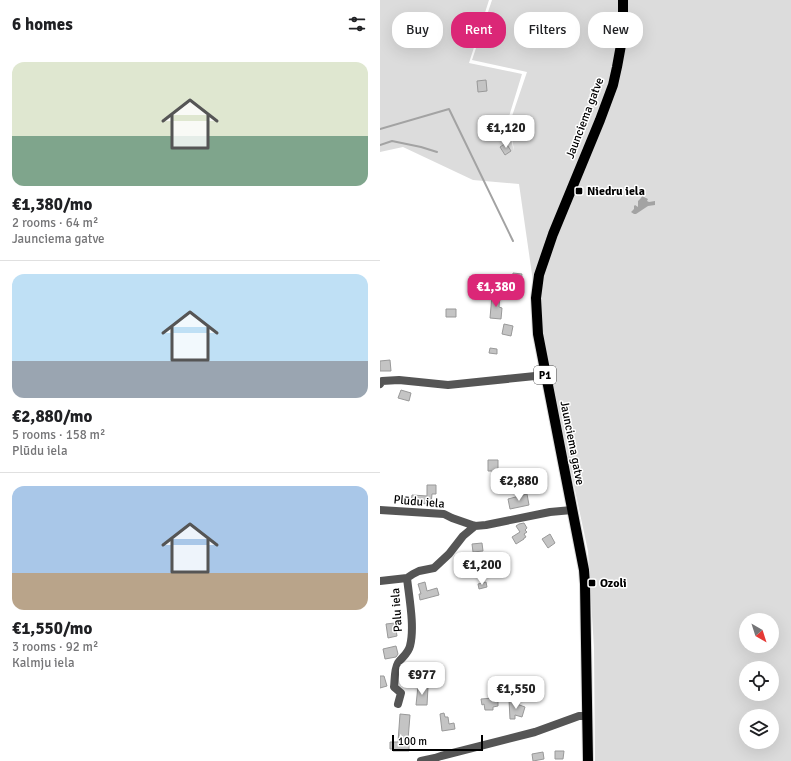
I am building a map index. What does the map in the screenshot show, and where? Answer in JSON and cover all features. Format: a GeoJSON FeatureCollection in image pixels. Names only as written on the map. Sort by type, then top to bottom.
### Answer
{"type":"FeatureCollection","features":[{"type":"Feature","properties":{"kind":"main road","name":"Jaunciema gatve"},"geometry":{"type":"LineString","coordinates":[[588,761],[584,570],[545,375],[536,317],[536,298],[539,275],[553,234],[613,85],[621,44],[623,0]]}},
{"type":"Feature","properties":{"kind":"street"},"geometry":{"type":"LineString","coordinates":[[380,384],[382,381],[399,380],[448,385],[545,375]]}},
{"type":"Feature","properties":{"kind":"street","name":"Plūdu iela"},"geometry":{"type":"LineString","coordinates":[[380,510],[444,514],[475,526],[486,526],[550,512],[572,510]]}},
{"type":"Feature","properties":{"kind":"street"},"geometry":{"type":"LineString","coordinates":[[380,582],[407,578],[419,571],[434,568],[449,554],[463,536],[475,526]]}},
{"type":"Feature","properties":{"kind":"street","name":"Palu iela"},"geometry":{"type":"LineString","coordinates":[[398,704],[401,693],[394,688],[395,673],[398,664],[407,654],[410,646],[412,630],[407,578]]}},
{"type":"Feature","properties":{"kind":"street"},"geometry":{"type":"LineString","coordinates":[[421,761],[434,760],[441,756],[535,732],[580,716],[588,716]]}},
{"type":"Feature","properties":{"kind":"shaded area"},"geometry":{"type":"Polygon","coordinates":[[[380,0],[489,0],[485,12],[451,12],[451,48],[474,48],[469,63],[522,74],[507,123],[514,151],[510,122],[527,72],[472,60],[476,48],[506,48],[506,12],[488,12],[492,0],[791,0],[791,761],[595,761],[594,648],[588,551],[539,323],[519,184],[473,180],[403,147],[380,152],[380,0]]]}},
{"type":"Feature","properties":{"kind":"shaded area"},"geometry":{"type":"Polygon","coordinates":[[[642,196],[648,199],[647,201],[649,202],[655,201],[655,205],[648,206],[634,214],[631,212],[635,205],[638,207],[638,201],[642,196]]]}},
{"type":"Feature","properties":{"kind":"building"},"geometry":{"type":"Polygon","coordinates":[[[486,80],[487,91],[478,92],[477,81],[486,80]]]}},
{"type":"Feature","properties":{"kind":"building"},"geometry":{"type":"Polygon","coordinates":[[[506,143],[511,151],[505,155],[500,147],[506,143]]]}},
{"type":"Feature","properties":{"kind":"building"},"geometry":{"type":"Polygon","coordinates":[[[513,273],[522,274],[521,281],[517,281],[516,297],[504,296],[505,286],[512,286],[513,273]]]}},
{"type":"Feature","properties":{"kind":"building"},"geometry":{"type":"Polygon","coordinates":[[[492,295],[500,296],[499,307],[502,308],[501,319],[490,318],[492,295]]]}},
{"type":"Feature","properties":{"kind":"building"},"geometry":{"type":"Polygon","coordinates":[[[446,309],[456,309],[456,317],[446,317],[446,309]]]}},
{"type":"Feature","properties":{"kind":"building"},"geometry":{"type":"Polygon","coordinates":[[[504,324],[513,326],[511,336],[502,334],[504,324]]]}},
{"type":"Feature","properties":{"kind":"building"},"geometry":{"type":"Polygon","coordinates":[[[490,348],[497,349],[497,354],[489,353],[490,348]]]}},
{"type":"Feature","properties":{"kind":"building"},"geometry":{"type":"Polygon","coordinates":[[[390,360],[391,371],[380,371],[380,361],[390,360]]]}},
{"type":"Feature","properties":{"kind":"building"},"geometry":{"type":"Polygon","coordinates":[[[401,390],[411,393],[409,401],[398,398],[401,390]]]}},
{"type":"Feature","properties":{"kind":"building"},"geometry":{"type":"Polygon","coordinates":[[[488,460],[498,460],[498,471],[488,471],[488,460]]]}},
{"type":"Feature","properties":{"kind":"building"},"geometry":{"type":"Polygon","coordinates":[[[427,485],[436,485],[436,494],[432,494],[431,504],[411,503],[412,495],[427,496],[427,485]]]}},
{"type":"Feature","properties":{"kind":"building"},"geometry":{"type":"Polygon","coordinates":[[[527,494],[529,505],[510,509],[508,499],[527,494]]]}},
{"type":"Feature","properties":{"kind":"building"},"geometry":{"type":"Polygon","coordinates":[[[524,523],[527,528],[525,530],[527,532],[524,534],[526,537],[516,544],[512,537],[520,532],[516,526],[524,523]]]}},
{"type":"Feature","properties":{"kind":"building"},"geometry":{"type":"Polygon","coordinates":[[[550,534],[555,543],[548,548],[542,539],[550,534]]]}},
{"type":"Feature","properties":{"kind":"building"},"geometry":{"type":"Polygon","coordinates":[[[482,543],[483,551],[473,552],[472,544],[482,543]]]}},
{"type":"Feature","properties":{"kind":"building"},"geometry":{"type":"Polygon","coordinates":[[[464,563],[476,563],[476,571],[465,572],[464,563]]]}},
{"type":"Feature","properties":{"kind":"building"},"geometry":{"type":"Polygon","coordinates":[[[425,582],[427,591],[437,588],[439,595],[420,600],[419,594],[421,594],[418,584],[425,582]]]}},
{"type":"Feature","properties":{"kind":"building"},"geometry":{"type":"Polygon","coordinates":[[[486,582],[487,587],[479,589],[478,584],[486,582]]]}},
{"type":"Feature","properties":{"kind":"building"},"geometry":{"type":"Polygon","coordinates":[[[395,623],[397,636],[388,638],[386,624],[395,623]]]}},
{"type":"Feature","properties":{"kind":"building"},"geometry":{"type":"Polygon","coordinates":[[[396,646],[398,654],[396,657],[385,659],[383,649],[396,646]]]}},
{"type":"Feature","properties":{"kind":"building"},"geometry":{"type":"Polygon","coordinates":[[[380,676],[384,676],[387,686],[380,688],[380,676]]]}},
{"type":"Feature","properties":{"kind":"building"},"geometry":{"type":"Polygon","coordinates":[[[418,686],[428,687],[427,705],[416,705],[418,686]]]}},
{"type":"Feature","properties":{"kind":"building"},"geometry":{"type":"Polygon","coordinates":[[[493,698],[493,701],[498,701],[498,706],[493,707],[493,710],[485,710],[481,699],[493,698]]]}},
{"type":"Feature","properties":{"kind":"building"},"geometry":{"type":"Polygon","coordinates":[[[509,700],[514,700],[514,703],[525,707],[522,717],[515,715],[515,719],[510,719],[509,700]]]}},
{"type":"Feature","properties":{"kind":"building"},"geometry":{"type":"Polygon","coordinates":[[[444,713],[445,717],[448,717],[449,724],[454,723],[455,729],[442,731],[440,714],[444,713]]]}},
{"type":"Feature","properties":{"kind":"building"},"geometry":{"type":"Polygon","coordinates":[[[400,714],[410,715],[408,740],[409,751],[393,751],[393,749],[390,749],[390,742],[398,742],[400,714]]]}},
{"type":"Feature","properties":{"kind":"building"},"geometry":{"type":"Polygon","coordinates":[[[555,751],[564,751],[563,759],[555,759],[555,751]]]}},
{"type":"Feature","properties":{"kind":"building"},"geometry":{"type":"Polygon","coordinates":[[[543,752],[544,759],[533,761],[532,754],[543,752]]]}},
{"type":"Feature","properties":{"kind":"waterway"},"geometry":{"type":"LineString","coordinates":[[380,129],[449,109],[513,241]]}},
{"type":"Feature","properties":{"kind":"waterway"},"geometry":{"type":"LineString","coordinates":[[380,145],[392,141],[437,152]]}},
{"type":"Feature","properties":{"kind":"place","name":"Niedru iela"},"geometry":{"type":"Point","coordinates":[579,191]}},
{"type":"Feature","properties":{"kind":"place","name":"Ozoli"},"geometry":{"type":"Point","coordinates":[592,583]}}]}
